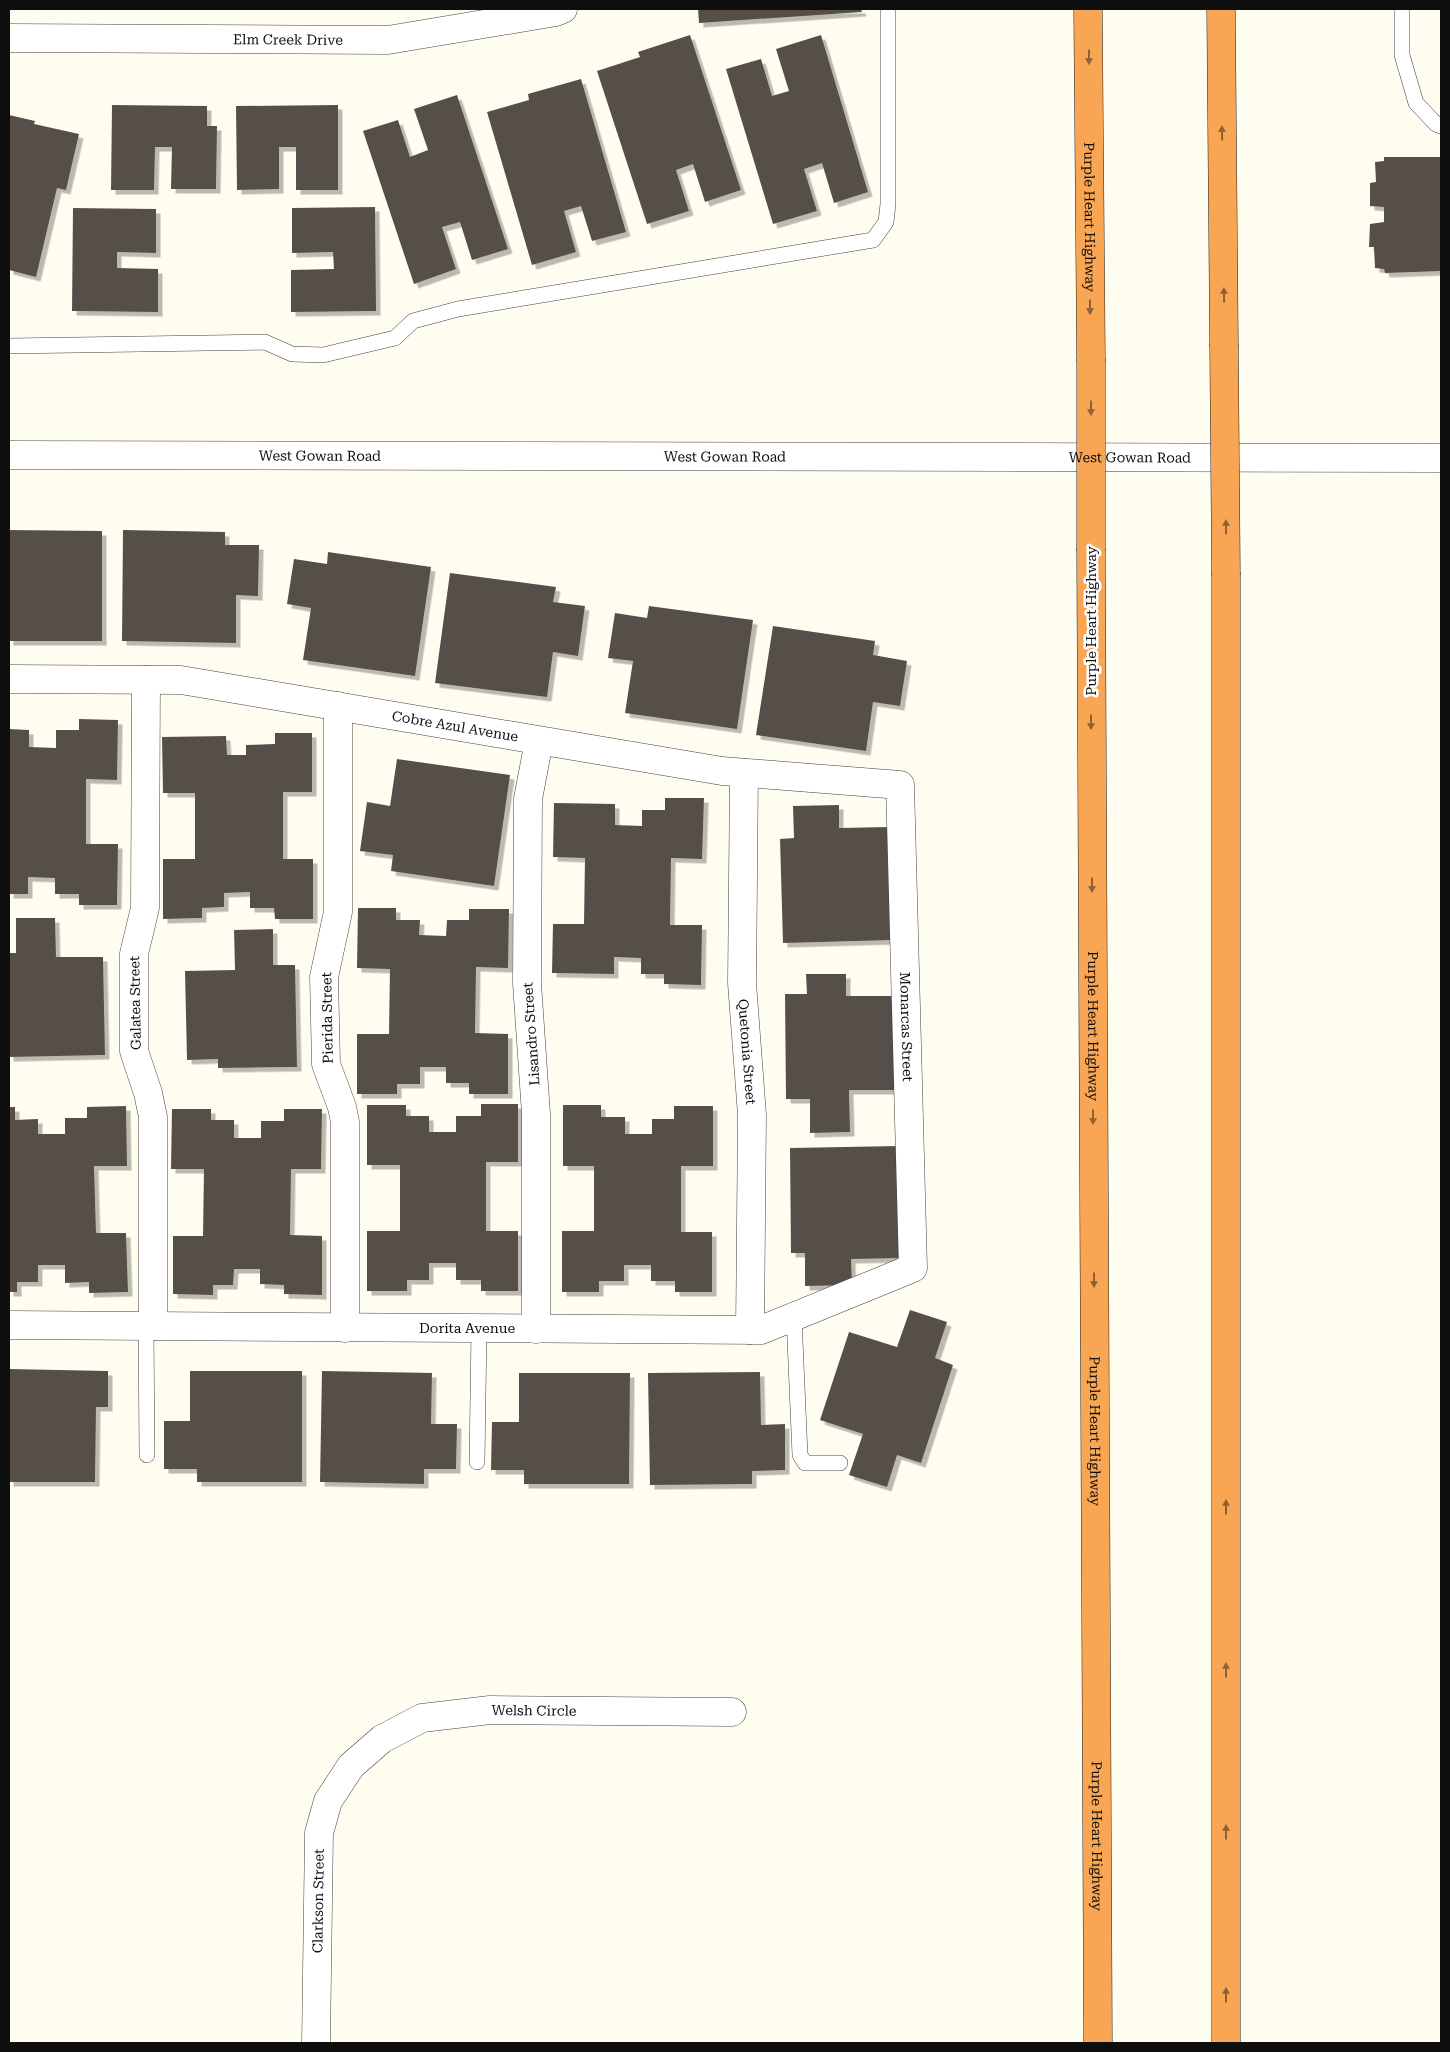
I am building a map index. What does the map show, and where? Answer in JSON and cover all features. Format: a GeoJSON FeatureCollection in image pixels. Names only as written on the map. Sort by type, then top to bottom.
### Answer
{"type":"FeatureCollection","features":[{"type":"Feature","properties":{"kind":"highway","name":"Purple Heart Highway"},"geometry":{"type":"LineString","coordinates":[[1088,9],[1098,2043]]}},
{"type":"Feature","properties":{"kind":"highway"},"geometry":{"type":"LineString","coordinates":[[1221,9],[1226,575],[1226,2043]]}},
{"type":"Feature","properties":{"kind":"street","name":"Elm Creek Drive"},"geometry":{"type":"LineString","coordinates":[[9,38],[388,40],[556,12],[563,9]]}},
{"type":"Feature","properties":{"kind":"street","name":"West Gowan Road"},"geometry":{"type":"LineString","coordinates":[[9,455],[1441,458]]}},
{"type":"Feature","properties":{"kind":"street","name":"Cobre Azul Avenue"},"geometry":{"type":"LineString","coordinates":[[9,678],[181,680],[722,771],[900,784]]}},
{"type":"Feature","properties":{"kind":"street","name":"Galatea Street"},"geometry":{"type":"LineString","coordinates":[[146,680],[145,908],[134,954],[134,1051],[148,1093],[153,1117],[149,1326]]}},
{"type":"Feature","properties":{"kind":"street","name":"Pierida Street"},"geometry":{"type":"LineString","coordinates":[[338,706],[338,912],[324,977],[326,1064],[342,1107],[345,1122],[345,1328]]}},
{"type":"Feature","properties":{"kind":"street","name":"Lisandro Street"},"geometry":{"type":"LineString","coordinates":[[536,1329],[536,1114],[527,983],[528,799],[539,741]]}},
{"type":"Feature","properties":{"kind":"street","name":"Quetonia Street"},"geometry":{"type":"LineString","coordinates":[[744,773],[742,983],[752,1115],[750,1330]]}},
{"type":"Feature","properties":{"kind":"street","name":"Monarcas Street"},"geometry":{"type":"LineString","coordinates":[[900,784],[913,1268]]}},
{"type":"Feature","properties":{"kind":"street","name":"Dorita Avenue"},"geometry":{"type":"LineString","coordinates":[[9,1325],[762,1330],[913,1268]]}},
{"type":"Feature","properties":{"kind":"street","name":"Welsh Circle"},"geometry":{"type":"LineString","coordinates":[[351,1766],[382,1740],[422,1718],[490,1710],[732,1712]]}},
{"type":"Feature","properties":{"kind":"street","name":"Clarkson Street"},"geometry":{"type":"LineString","coordinates":[[316,2043],[319,1833],[328,1801],[351,1766]]}},
{"type":"Feature","properties":{"kind":"lane"},"geometry":{"type":"LineString","coordinates":[[9,346],[265,342],[292,354],[323,356],[395,338],[413,321],[458,309],[873,240],[886,222],[888,204],[888,9]]}},
{"type":"Feature","properties":{"kind":"lane"},"geometry":{"type":"LineString","coordinates":[[1402,9],[1402,55],[1416,103],[1436,124],[1441,126]]}},
{"type":"Feature","properties":{"kind":"lane"},"geometry":{"type":"LineString","coordinates":[[794,1317],[800,1455],[805,1462],[840,1462]]}},
{"type":"Feature","properties":{"kind":"lane"},"geometry":{"type":"LineString","coordinates":[[146,1455],[149,1326]]}},
{"type":"Feature","properties":{"kind":"lane"},"geometry":{"type":"LineString","coordinates":[[477,1462],[479,1329]]}},
{"type":"Feature","properties":{"kind":"building"},"geometry":{"type":"Polygon","coordinates":[[[698,9],[861,9],[862,12],[699,23],[698,9]]]}},
{"type":"Feature","properties":{"kind":"building"},"geometry":{"type":"Polygon","coordinates":[[[690,35],[741,190],[705,202],[693,164],[676,170],[689,211],[647,224],[597,71],[640,57],[638,52],[690,35]]]}},
{"type":"Feature","properties":{"kind":"building"},"geometry":{"type":"Polygon","coordinates":[[[821,35],[868,192],[834,203],[822,163],[804,169],[817,211],[773,224],[726,69],[761,59],[772,96],[789,91],[776,49],[821,35]]]}},
{"type":"Feature","properties":{"kind":"building"},"geometry":{"type":"Polygon","coordinates":[[[581,79],[626,232],[592,241],[581,206],[564,211],[576,252],[532,265],[487,112],[529,100],[528,94],[581,79]]]}},
{"type":"Feature","properties":{"kind":"building"},"geometry":{"type":"Polygon","coordinates":[[[457,95],[508,249],[472,260],[460,222],[442,227],[456,269],[414,284],[363,131],[398,120],[410,157],[428,150],[414,109],[457,95]]]}},
{"type":"Feature","properties":{"kind":"building"},"geometry":{"type":"Polygon","coordinates":[[[112,105],[207,106],[207,126],[217,126],[216,189],[171,189],[172,147],[155,147],[154,190],[111,190],[112,105]]]}},
{"type":"Feature","properties":{"kind":"building"},"geometry":{"type":"Polygon","coordinates":[[[338,105],[338,190],[296,190],[296,147],[279,147],[279,189],[237,190],[236,106],[338,105]]]}},
{"type":"Feature","properties":{"kind":"building"},"geometry":{"type":"Polygon","coordinates":[[[9,115],[35,121],[34,124],[79,134],[66,190],[57,188],[36,277],[9,270],[9,115]]]}},
{"type":"Feature","properties":{"kind":"building"},"geometry":{"type":"Polygon","coordinates":[[[1384,157],[1441,157],[1441,271],[1385,273],[1384,269],[1375,268],[1374,247],[1369,247],[1370,224],[1384,222],[1384,207],[1370,206],[1370,183],[1376,182],[1375,162],[1384,161],[1384,157]]]}},
{"type":"Feature","properties":{"kind":"building"},"geometry":{"type":"Polygon","coordinates":[[[375,207],[376,311],[291,312],[291,270],[334,269],[333,252],[292,253],[292,208],[375,207]]]}},
{"type":"Feature","properties":{"kind":"building"},"geometry":{"type":"Polygon","coordinates":[[[73,208],[156,209],[156,253],[117,252],[117,268],[158,269],[158,312],[72,311],[73,208]]]}},
{"type":"Feature","properties":{"kind":"building"},"geometry":{"type":"Polygon","coordinates":[[[9,530],[102,531],[102,641],[9,641],[9,530]]]}},
{"type":"Feature","properties":{"kind":"building"},"geometry":{"type":"Polygon","coordinates":[[[123,530],[225,532],[225,545],[259,545],[258,596],[236,595],[236,643],[122,641],[123,530]]]}},
{"type":"Feature","properties":{"kind":"building"},"geometry":{"type":"Polygon","coordinates":[[[328,552],[431,567],[415,676],[303,660],[311,608],[287,604],[294,559],[327,564],[328,552]]]}},
{"type":"Feature","properties":{"kind":"building"},"geometry":{"type":"Polygon","coordinates":[[[450,573],[556,587],[553,602],[585,606],[578,656],[553,652],[547,697],[435,683],[450,573]]]}},
{"type":"Feature","properties":{"kind":"building"},"geometry":{"type":"Polygon","coordinates":[[[649,606],[753,620],[737,729],[625,713],[633,661],[608,658],[615,613],[647,618],[649,606]]]}},
{"type":"Feature","properties":{"kind":"building"},"geometry":{"type":"Polygon","coordinates":[[[773,626],[875,641],[873,655],[907,661],[900,706],[873,702],[866,751],[756,735],[773,626]]]}},
{"type":"Feature","properties":{"kind":"building"},"geometry":{"type":"Polygon","coordinates":[[[79,719],[118,720],[117,780],[86,779],[86,844],[118,844],[117,905],[79,905],[79,894],[55,894],[55,878],[28,877],[28,894],[9,894],[9,729],[29,730],[29,747],[56,748],[56,730],[79,730],[79,719]]]}},
{"type":"Feature","properties":{"kind":"building"},"geometry":{"type":"Polygon","coordinates":[[[275,733],[312,733],[312,792],[283,792],[283,859],[313,859],[313,919],[275,919],[274,908],[250,908],[250,892],[224,893],[224,907],[202,908],[202,918],[163,919],[163,859],[195,859],[195,793],[163,793],[162,737],[226,736],[227,755],[246,755],[246,745],[275,744],[275,733]]]}},
{"type":"Feature","properties":{"kind":"building"},"geometry":{"type":"Polygon","coordinates":[[[397,759],[510,775],[494,886],[391,871],[393,855],[360,851],[367,802],[390,806],[397,759]]]}},
{"type":"Feature","properties":{"kind":"building"},"geometry":{"type":"Polygon","coordinates":[[[665,798],[704,798],[702,859],[671,858],[670,925],[702,925],[701,985],[664,984],[664,974],[641,974],[641,958],[614,957],[614,974],[552,973],[553,924],[584,924],[585,858],[553,857],[554,803],[615,804],[615,825],[642,826],[642,810],[665,810],[665,798]]]}},
{"type":"Feature","properties":{"kind":"building"},"geometry":{"type":"Polygon","coordinates":[[[839,805],[839,828],[890,827],[893,940],[783,943],[780,839],[794,838],[793,806],[839,805]]]}},
{"type":"Feature","properties":{"kind":"building"},"geometry":{"type":"Polygon","coordinates":[[[358,908],[396,908],[396,920],[420,920],[419,935],[446,936],[447,920],[469,920],[469,909],[509,909],[508,968],[476,967],[475,1033],[508,1034],[508,1094],[469,1094],[469,1083],[446,1083],[446,1067],[420,1067],[420,1084],[397,1084],[397,1094],[357,1094],[357,1034],[389,1034],[390,969],[357,968],[358,908]]]}},
{"type":"Feature","properties":{"kind":"building"},"geometry":{"type":"Polygon","coordinates":[[[16,918],[55,918],[56,957],[103,957],[105,1055],[9,1057],[9,953],[16,953],[16,918]]]}},
{"type":"Feature","properties":{"kind":"building"},"geometry":{"type":"Polygon","coordinates":[[[273,929],[273,965],[295,965],[297,1067],[218,1068],[218,1059],[187,1060],[185,971],[235,970],[234,930],[273,929]]]}},
{"type":"Feature","properties":{"kind":"building"},"geometry":{"type":"Polygon","coordinates":[[[806,974],[846,974],[846,996],[896,996],[897,1090],[849,1090],[850,1132],[810,1133],[810,1099],[786,1099],[785,994],[807,994],[806,974]]]}},
{"type":"Feature","properties":{"kind":"building"},"geometry":{"type":"Polygon","coordinates":[[[481,1104],[518,1104],[518,1162],[486,1162],[486,1231],[518,1231],[518,1291],[481,1291],[481,1280],[456,1280],[456,1263],[429,1263],[429,1280],[407,1280],[407,1291],[367,1291],[367,1231],[400,1231],[400,1165],[367,1165],[367,1105],[406,1105],[406,1116],[429,1116],[429,1132],[456,1132],[456,1116],[481,1116],[481,1104]]]}},
{"type":"Feature","properties":{"kind":"building"},"geometry":{"type":"Polygon","coordinates":[[[563,1105],[601,1105],[601,1117],[625,1117],[625,1134],[652,1134],[652,1119],[674,1119],[674,1106],[713,1106],[713,1166],[681,1166],[681,1232],[712,1232],[712,1292],[675,1292],[675,1281],[651,1281],[651,1265],[624,1265],[624,1281],[599,1281],[599,1292],[562,1292],[562,1231],[594,1231],[594,1166],[563,1166],[563,1105]]]}},
{"type":"Feature","properties":{"kind":"building"},"geometry":{"type":"Polygon","coordinates":[[[126,1106],[127,1166],[94,1166],[96,1233],[126,1233],[128,1292],[89,1293],[89,1282],[65,1283],[65,1265],[38,1265],[38,1282],[17,1282],[17,1292],[9,1292],[9,1107],[15,1107],[15,1120],[38,1119],[38,1134],[65,1134],[65,1118],[87,1118],[87,1107],[126,1106]]]}},
{"type":"Feature","properties":{"kind":"building"},"geometry":{"type":"Polygon","coordinates":[[[172,1109],[211,1109],[211,1120],[234,1120],[234,1138],[261,1138],[261,1121],[284,1121],[284,1109],[322,1109],[321,1169],[291,1169],[290,1235],[322,1236],[322,1295],[284,1294],[284,1285],[260,1284],[260,1269],[234,1269],[233,1285],[213,1285],[213,1295],[173,1294],[173,1236],[203,1236],[204,1169],[171,1169],[172,1109]]]}},
{"type":"Feature","properties":{"kind":"building"},"geometry":{"type":"Polygon","coordinates":[[[899,1146],[902,1258],[851,1259],[852,1285],[805,1286],[805,1253],[791,1253],[790,1148],[899,1146]]]}},
{"type":"Feature","properties":{"kind":"building"},"geometry":{"type":"Polygon","coordinates":[[[910,1310],[947,1322],[935,1358],[953,1365],[921,1463],[897,1455],[887,1487],[849,1475],[863,1434],[820,1420],[849,1332],[897,1347],[910,1310]]]}},
{"type":"Feature","properties":{"kind":"building"},"geometry":{"type":"Polygon","coordinates":[[[9,1369],[108,1371],[108,1407],[96,1407],[95,1482],[9,1482],[9,1369]]]}},
{"type":"Feature","properties":{"kind":"building"},"geometry":{"type":"Polygon","coordinates":[[[190,1371],[302,1371],[302,1482],[197,1482],[197,1469],[164,1469],[164,1421],[190,1421],[190,1371]]]}},
{"type":"Feature","properties":{"kind":"building"},"geometry":{"type":"Polygon","coordinates":[[[322,1371],[432,1373],[431,1424],[457,1424],[456,1469],[424,1469],[424,1484],[320,1482],[322,1371]]]}},
{"type":"Feature","properties":{"kind":"building"},"geometry":{"type":"Polygon","coordinates":[[[760,1372],[761,1425],[785,1424],[785,1470],[752,1471],[752,1484],[650,1485],[648,1373],[760,1372]]]}},
{"type":"Feature","properties":{"kind":"building"},"geometry":{"type":"Polygon","coordinates":[[[519,1373],[630,1373],[629,1484],[524,1484],[524,1470],[491,1470],[492,1422],[519,1422],[519,1373]]]}}]}
